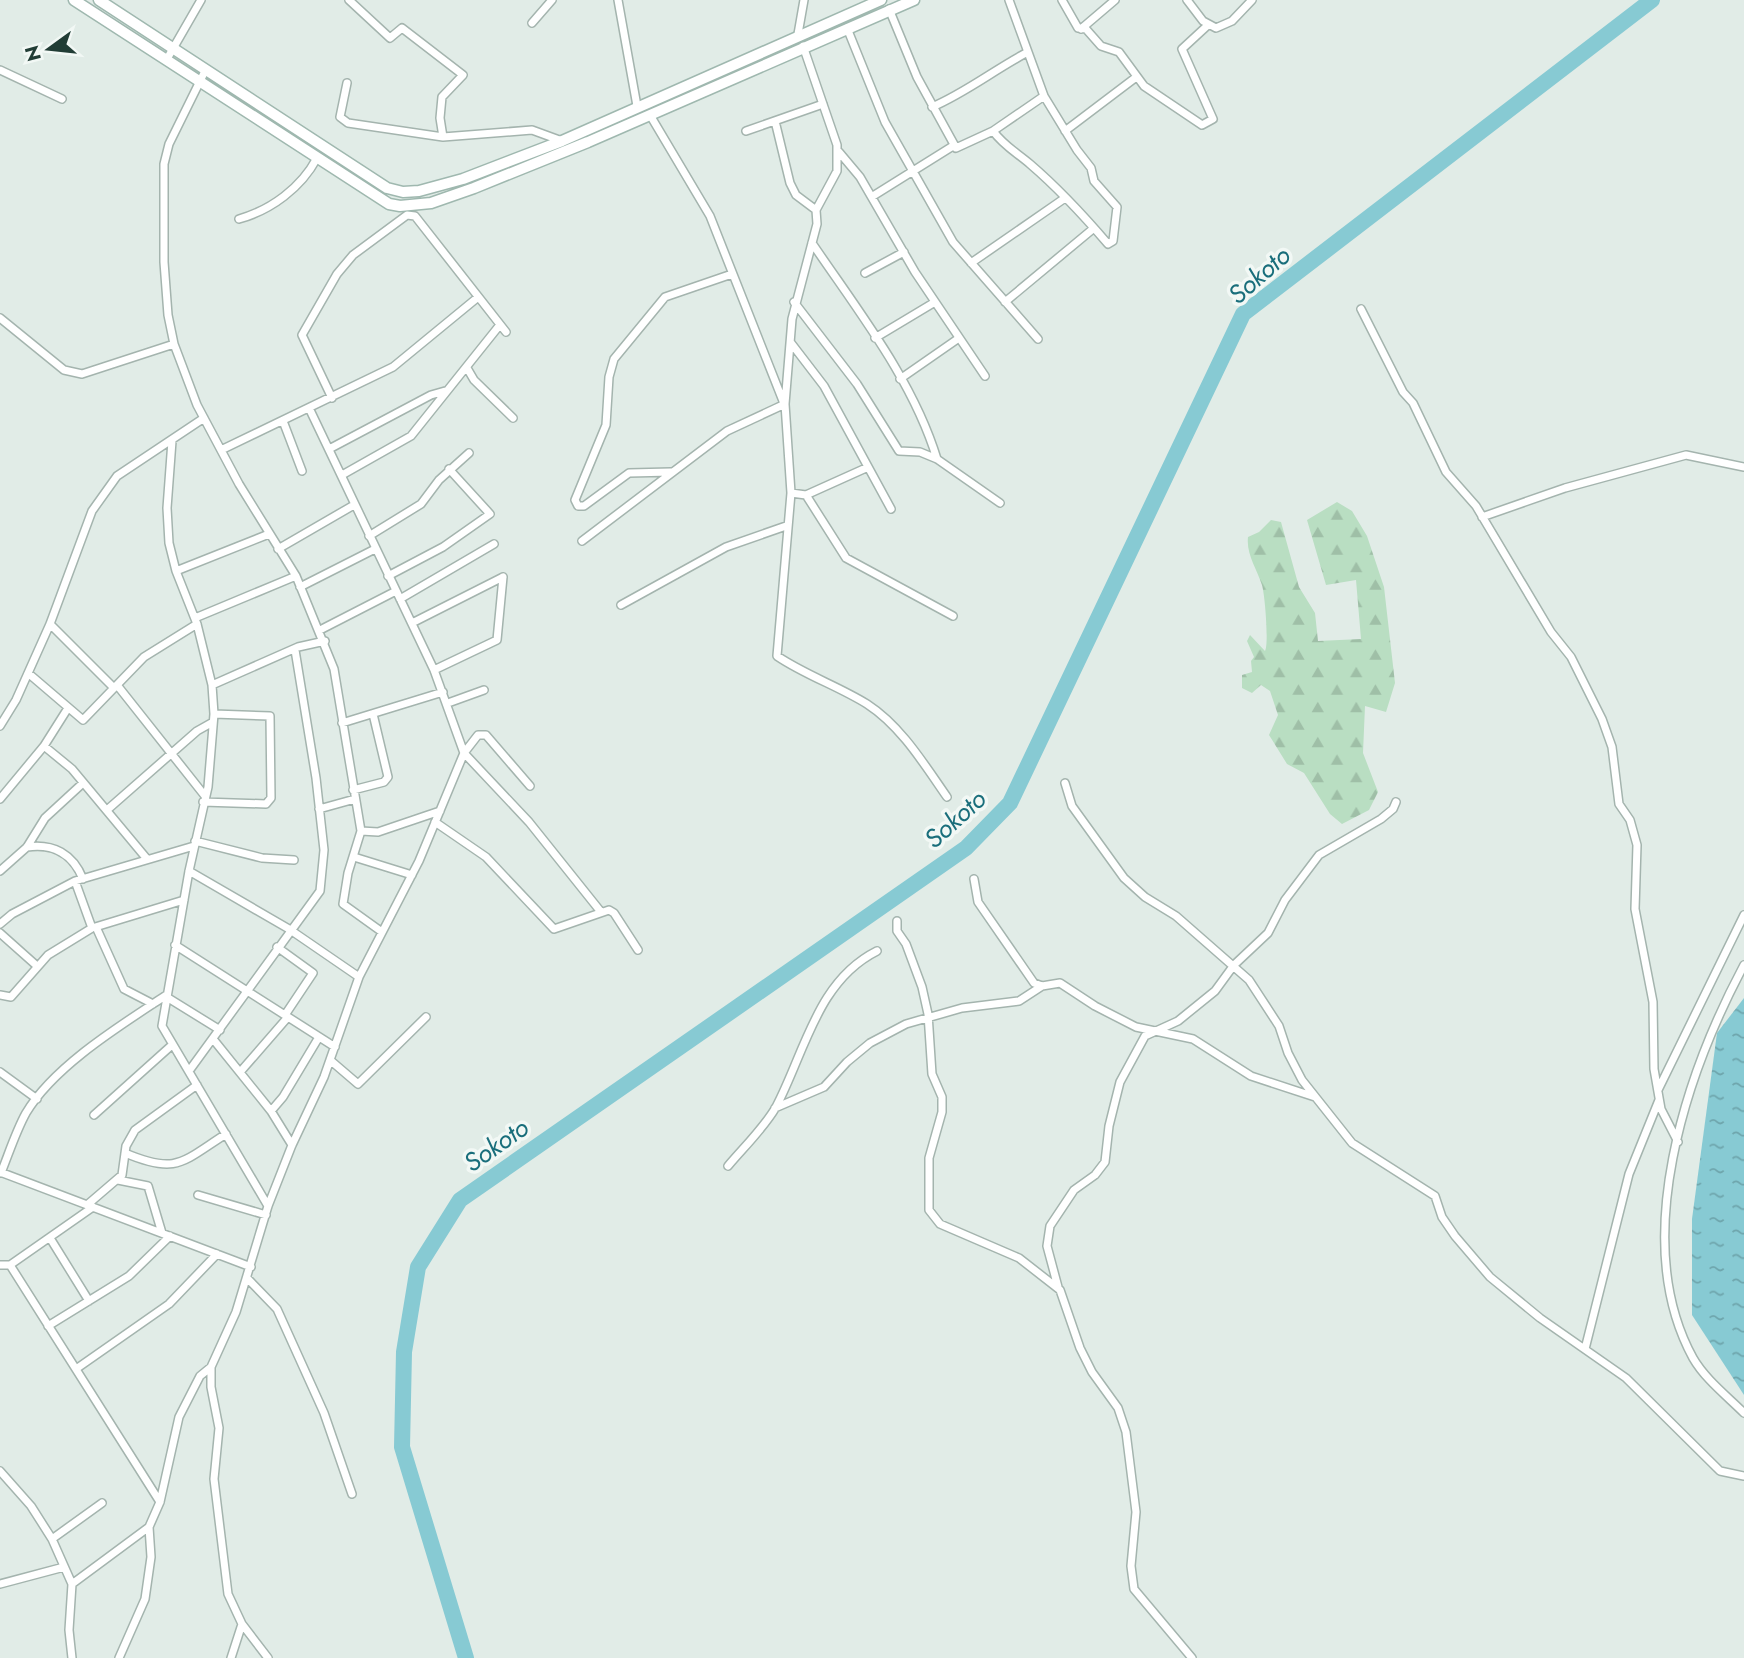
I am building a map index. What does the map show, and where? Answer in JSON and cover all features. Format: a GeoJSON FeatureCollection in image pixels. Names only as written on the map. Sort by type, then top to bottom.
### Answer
{"type":"FeatureCollection","features":[{"type":"Feature","properties":{"kind":"street"},"geometry":{"type":"LineString","coordinates":[[74,0],[389,204],[413,206],[474,188],[588,142],[803,46],[914,0]]}},
{"type":"Feature","properties":{"kind":"street"},"geometry":{"type":"LineString","coordinates":[[99,0],[394,190],[419,191],[463,179],[562,141],[798,34],[881,0]]}},
{"type":"Feature","properties":{"kind":"street"},"geometry":{"type":"LineString","coordinates":[[167,59],[201,0]]}},
{"type":"Feature","properties":{"kind":"street"},"geometry":{"type":"LineString","coordinates":[[532,23],[552,0]]}},
{"type":"Feature","properties":{"kind":"street"},"geometry":{"type":"LineString","coordinates":[[618,0],[637,106]]}},
{"type":"Feature","properties":{"kind":"street"},"geometry":{"type":"LineString","coordinates":[[798,34],[804,0]]}},
{"type":"Feature","properties":{"kind":"street"},"geometry":{"type":"LineString","coordinates":[[993,131],[1005,147],[1030,164],[1108,244],[1113,241],[1118,210],[1100,189],[1091,168],[1044,96],[1026,53],[1009,0]]}},
{"type":"Feature","properties":{"kind":"street"},"geometry":{"type":"LineString","coordinates":[[1062,0],[1075,26],[1086,29],[1101,46],[1119,51],[1135,78],[1202,125],[1213,119],[1182,48],[1208,25]]}},
{"type":"Feature","properties":{"kind":"street"},"geometry":{"type":"LineString","coordinates":[[1081,29],[1115,0]]}},
{"type":"Feature","properties":{"kind":"street"},"geometry":{"type":"LineString","coordinates":[[1187,0],[1208,25],[1224,27],[1252,0]]}},
{"type":"Feature","properties":{"kind":"street"},"geometry":{"type":"LineString","coordinates":[[354,2],[390,38],[402,28],[463,75],[442,97],[440,118],[443,137]]}},
{"type":"Feature","properties":{"kind":"street"},"geometry":{"type":"LineString","coordinates":[[889,9],[932,107],[953,146],[959,149],[993,131],[1044,96]]}},
{"type":"Feature","properties":{"kind":"street"},"geometry":{"type":"LineString","coordinates":[[847,28],[886,122],[953,242],[1038,339]]}},
{"type":"Feature","properties":{"kind":"street"},"geometry":{"type":"LineString","coordinates":[[803,46],[839,152],[873,196],[935,302],[985,376]]}},
{"type":"Feature","properties":{"kind":"street"},"geometry":{"type":"LineString","coordinates":[[932,107],[952,99],[989,73],[1026,53]]}},
{"type":"Feature","properties":{"kind":"street"},"geometry":{"type":"LineString","coordinates":[[206,69],[169,144],[164,164],[164,262],[174,344],[204,418],[296,576],[325,641],[334,668],[361,831],[345,889],[344,907],[382,932]]}},
{"type":"Feature","properties":{"kind":"street"},"geometry":{"type":"LineString","coordinates":[[0,70],[62,99]]}},
{"type":"Feature","properties":{"kind":"street"},"geometry":{"type":"LineString","coordinates":[[1065,131],[1135,78]]}},
{"type":"Feature","properties":{"kind":"street"},"geometry":{"type":"LineString","coordinates":[[347,83],[342,120],[443,137],[513,129],[545,132],[562,141]]}},
{"type":"Feature","properties":{"kind":"street"},"geometry":{"type":"LineString","coordinates":[[746,131],[823,104]]}},
{"type":"Feature","properties":{"kind":"street"},"geometry":{"type":"LineString","coordinates":[[650,115],[706,208],[732,274],[750,309],[785,404]]}},
{"type":"Feature","properties":{"kind":"street"},"geometry":{"type":"LineString","coordinates":[[775,121],[790,183],[796,195],[816,210]]}},
{"type":"Feature","properties":{"kind":"street"},"geometry":{"type":"LineString","coordinates":[[873,196],[953,146]]}},
{"type":"Feature","properties":{"kind":"street"},"geometry":{"type":"LineString","coordinates":[[839,152],[837,171],[816,210],[817,223],[794,302],[785,404],[791,493],[786,526],[782,617],[777,656],[826,680],[873,708],[914,749],[947,797]]}},
{"type":"Feature","properties":{"kind":"street"},"geometry":{"type":"LineString","coordinates":[[239,219],[266,210],[291,191],[317,158]]}},
{"type":"Feature","properties":{"kind":"street"},"geometry":{"type":"LineString","coordinates":[[971,263],[1065,198]]}},
{"type":"Feature","properties":{"kind":"street"},"geometry":{"type":"LineString","coordinates":[[332,398],[302,335],[337,274],[353,255],[407,215],[415,216],[506,332]]}},
{"type":"Feature","properties":{"kind":"street"},"geometry":{"type":"LineString","coordinates":[[1005,302],[1094,228]]}},
{"type":"Feature","properties":{"kind":"street"},"geometry":{"type":"LineString","coordinates":[[812,243],[900,379],[923,419],[937,458]]}},
{"type":"Feature","properties":{"kind":"street"},"geometry":{"type":"LineString","coordinates":[[865,273],[904,252]]}},
{"type":"Feature","properties":{"kind":"street"},"geometry":{"type":"LineString","coordinates":[[671,472],[634,471],[584,506],[578,506],[575,500],[606,425],[609,377],[614,359],[665,297],[732,274]]}},
{"type":"Feature","properties":{"kind":"street"},"geometry":{"type":"LineString","coordinates":[[221,450],[310,410],[393,367],[477,298]]}},
{"type":"Feature","properties":{"kind":"street"},"geometry":{"type":"LineString","coordinates":[[794,302],[857,384],[899,451],[920,452],[937,458],[1000,503]]}},
{"type":"Feature","properties":{"kind":"street"},"geometry":{"type":"LineString","coordinates":[[875,338],[935,302]]}},
{"type":"Feature","properties":{"kind":"street"},"geometry":{"type":"LineString","coordinates":[[1360,309],[1404,392],[1413,403],[1446,472],[1461,487],[1482,517],[1544,620],[1571,657],[1602,719],[1612,747],[1619,804],[1630,820],[1637,845],[1635,909],[1653,1002],[1658,1096],[1678,1142]]}},
{"type":"Feature","properties":{"kind":"street"},"geometry":{"type":"LineString","coordinates":[[0,318],[64,370],[82,374],[174,344]]}},
{"type":"Feature","properties":{"kind":"street"},"geometry":{"type":"LineString","coordinates":[[342,475],[411,436],[499,326]]}},
{"type":"Feature","properties":{"kind":"street"},"geometry":{"type":"LineString","coordinates":[[900,379],[959,338]]}},
{"type":"Feature","properties":{"kind":"street"},"geometry":{"type":"LineString","coordinates":[[791,343],[824,386],[866,468],[891,509]]}},
{"type":"Feature","properties":{"kind":"street"},"geometry":{"type":"LineString","coordinates":[[467,368],[474,380],[513,418]]}},
{"type":"Feature","properties":{"kind":"street"},"geometry":{"type":"LineString","coordinates":[[331,448],[431,395],[445,391]]}},
{"type":"Feature","properties":{"kind":"street"},"geometry":{"type":"LineString","coordinates":[[582,541],[727,431],[785,404]]}},
{"type":"Feature","properties":{"kind":"street"},"geometry":{"type":"LineString","coordinates":[[310,410],[331,448],[354,505],[434,670],[464,753],[529,822],[601,912]]}},
{"type":"Feature","properties":{"kind":"street"},"geometry":{"type":"LineString","coordinates":[[0,726],[50,624],[92,511],[117,476],[140,458],[172,441],[204,418]]}},
{"type":"Feature","properties":{"kind":"street"},"geometry":{"type":"LineString","coordinates":[[284,421],[302,471]]}},
{"type":"Feature","properties":{"kind":"street"},"geometry":{"type":"LineString","coordinates":[[172,441],[167,508],[169,543],[176,571],[196,621],[212,685],[213,718],[204,799],[165,996],[162,1026],[268,1206]]}},
{"type":"Feature","properties":{"kind":"street"},"geometry":{"type":"LineString","coordinates":[[369,536],[421,504],[450,469],[469,453]]}},
{"type":"Feature","properties":{"kind":"street"},"geometry":{"type":"LineString","coordinates":[[1482,517],[1565,488],[1686,455],[1744,467]]}},
{"type":"Feature","properties":{"kind":"street"},"geometry":{"type":"LineString","coordinates":[[791,493],[806,495],[866,468]]}},
{"type":"Feature","properties":{"kind":"street"},"geometry":{"type":"LineString","coordinates":[[388,576],[443,547],[490,514],[450,469]]}},
{"type":"Feature","properties":{"kind":"street"},"geometry":{"type":"LineString","coordinates":[[806,495],[846,558],[953,616]]}},
{"type":"Feature","properties":{"kind":"street"},"geometry":{"type":"LineString","coordinates":[[278,548],[354,505]]}},
{"type":"Feature","properties":{"kind":"street"},"geometry":{"type":"LineString","coordinates":[[621,605],[726,547],[786,526]]}},
{"type":"Feature","properties":{"kind":"street"},"geometry":{"type":"LineString","coordinates":[[176,571],[270,534]]}},
{"type":"Feature","properties":{"kind":"street"},"geometry":{"type":"LineString","coordinates":[[400,599],[494,544]]}},
{"type":"Feature","properties":{"kind":"street"},"geometry":{"type":"LineString","coordinates":[[300,587],[375,549]]}},
{"type":"Feature","properties":{"kind":"street"},"geometry":{"type":"LineString","coordinates":[[28,673],[83,720],[144,657],[196,621],[296,576]]}},
{"type":"Feature","properties":{"kind":"street"},"geometry":{"type":"LineString","coordinates":[[412,623],[503,577],[497,640],[434,670]]}},
{"type":"Feature","properties":{"kind":"street"},"geometry":{"type":"LineString","coordinates":[[320,630],[396,591]]}},
{"type":"Feature","properties":{"kind":"street"},"geometry":{"type":"LineString","coordinates":[[50,624],[116,687],[172,753],[204,799]]}},
{"type":"Feature","properties":{"kind":"street"},"geometry":{"type":"LineString","coordinates":[[212,685],[295,650],[325,641]]}},
{"type":"Feature","properties":{"kind":"street"},"geometry":{"type":"LineString","coordinates":[[189,1070],[220,1030],[289,929],[320,891],[324,849],[295,650]]}},
{"type":"Feature","properties":{"kind":"street"},"geometry":{"type":"LineString","coordinates":[[448,703],[484,690]]}},
{"type":"Feature","properties":{"kind":"street"},"geometry":{"type":"LineString","coordinates":[[342,723],[443,692]]}},
{"type":"Feature","properties":{"kind":"street"},"geometry":{"type":"LineString","coordinates":[[0,799],[44,746],[68,708]]}},
{"type":"Feature","properties":{"kind":"street"},"geometry":{"type":"LineString","coordinates":[[353,790],[384,782],[388,777],[373,713]]}},
{"type":"Feature","properties":{"kind":"street"},"geometry":{"type":"LineString","coordinates":[[107,810],[213,718],[270,716],[271,798],[265,804],[204,799]]}},
{"type":"Feature","properties":{"kind":"street"},"geometry":{"type":"LineString","coordinates":[[268,1658],[242,1624],[233,1607],[226,1580],[214,1479],[219,1428],[211,1387],[211,1367],[236,1312],[268,1206],[330,1060],[359,977],[412,875],[464,753],[478,735],[486,735],[530,786]]}},
{"type":"Feature","properties":{"kind":"street"},"geometry":{"type":"LineString","coordinates":[[44,746],[83,783],[147,859]]}},
{"type":"Feature","properties":{"kind":"street"},"geometry":{"type":"LineString","coordinates":[[0,871],[27,847],[46,818],[83,783]]}},
{"type":"Feature","properties":{"kind":"street"},"geometry":{"type":"LineString","coordinates":[[1065,783],[1072,806],[1124,878],[1145,897],[1176,916],[1234,965],[1265,1000],[1279,1026],[1288,1053],[1315,1097],[1352,1143],[1435,1196],[1442,1217],[1490,1277],[1626,1378],[1720,1471],[1744,1476]]}},
{"type":"Feature","properties":{"kind":"street"},"geometry":{"type":"LineString","coordinates":[[319,808],[355,799]]}},
{"type":"Feature","properties":{"kind":"street"},"geometry":{"type":"LineString","coordinates":[[1192,1658],[1134,1590],[1131,1566],[1136,1512],[1126,1432],[1118,1408],[1092,1372],[1080,1348],[1054,1279],[1047,1246],[1050,1226],[1074,1190],[1095,1175],[1105,1162],[1109,1126],[1120,1082],[1146,1036],[1166,1028],[1193,1011],[1214,991],[1234,965],[1268,933],[1285,900],[1319,855],[1381,819],[1393,810],[1396,802]]}},
{"type":"Feature","properties":{"kind":"street"},"geometry":{"type":"LineString","coordinates":[[361,831],[378,832],[440,811]]}},
{"type":"Feature","properties":{"kind":"street"},"geometry":{"type":"LineString","coordinates":[[435,822],[486,857],[554,929],[609,910],[614,913],[638,950]]}},
{"type":"Feature","properties":{"kind":"street"},"geometry":{"type":"LineString","coordinates":[[0,924],[12,914],[79,880],[195,843],[262,858],[294,860]]}},
{"type":"Feature","properties":{"kind":"street"},"geometry":{"type":"LineString","coordinates":[[27,847],[47,845],[67,856],[78,866],[79,880],[94,928],[124,989],[153,1004]]}},
{"type":"Feature","properties":{"kind":"street"},"geometry":{"type":"LineString","coordinates":[[354,858],[412,875]]}},
{"type":"Feature","properties":{"kind":"street"},"geometry":{"type":"LineString","coordinates":[[189,871],[289,929],[359,977]]}},
{"type":"Feature","properties":{"kind":"street"},"geometry":{"type":"LineString","coordinates":[[974,879],[978,901],[1034,983],[1042,986]]}},
{"type":"Feature","properties":{"kind":"street"},"geometry":{"type":"LineString","coordinates":[[0,995],[11,997],[48,955],[94,928],[184,900]]}},
{"type":"Feature","properties":{"kind":"street"},"geometry":{"type":"LineString","coordinates":[[1585,1349],[1629,1174],[1658,1096],[1744,915]]}},
{"type":"Feature","properties":{"kind":"street"},"geometry":{"type":"LineString","coordinates":[[897,922],[897,931],[906,944],[922,988],[928,1019],[928,1053],[932,1074],[942,1097],[942,1112],[929,1158],[929,1210],[940,1224],[1019,1258],[1060,1290]]}},
{"type":"Feature","properties":{"kind":"street"},"geometry":{"type":"LineString","coordinates":[[0,933],[37,966]]}},
{"type":"Feature","properties":{"kind":"street"},"geometry":{"type":"LineString","coordinates":[[176,945],[335,1047]]}},
{"type":"Feature","properties":{"kind":"street"},"geometry":{"type":"LineString","coordinates":[[241,1071],[287,1016],[313,973],[277,947]]}},
{"type":"Feature","properties":{"kind":"street"},"geometry":{"type":"LineString","coordinates":[[728,1166],[775,1108],[827,996],[855,963],[877,951]]}},
{"type":"Feature","properties":{"kind":"street"},"geometry":{"type":"LineString","coordinates":[[1744,965],[1701,1063],[1664,1200],[1664,1243],[1677,1323],[1695,1361],[1744,1413]]}},
{"type":"Feature","properties":{"kind":"street"},"geometry":{"type":"LineString","coordinates":[[775,1108],[824,1087],[847,1062],[876,1040],[905,1024],[962,1008],[1019,1001],[1042,986],[1060,983],[1095,1006],[1153,1032],[1193,1039],[1251,1076],[1315,1097]]}},
{"type":"Feature","properties":{"kind":"street"},"geometry":{"type":"LineString","coordinates":[[165,996],[90,1045],[37,1099],[26,1114],[0,1172],[251,1267]]}},
{"type":"Feature","properties":{"kind":"street"},"geometry":{"type":"LineString","coordinates":[[165,996],[220,1030]]}},
{"type":"Feature","properties":{"kind":"street"},"geometry":{"type":"LineString","coordinates":[[330,1060],[358,1084],[426,1017]]}},
{"type":"Feature","properties":{"kind":"street"},"geometry":{"type":"LineString","coordinates":[[271,1111],[283,1097],[319,1037]]}},
{"type":"Feature","properties":{"kind":"street"},"geometry":{"type":"LineString","coordinates":[[213,1039],[271,1111],[292,1145]]}},
{"type":"Feature","properties":{"kind":"street"},"geometry":{"type":"LineString","coordinates":[[94,1115],[172,1045]]}},
{"type":"Feature","properties":{"kind":"street"},"geometry":{"type":"LineString","coordinates":[[0,1074],[37,1099]]}},
{"type":"Feature","properties":{"kind":"street"},"geometry":{"type":"LineString","coordinates":[[0,1265],[10,1265],[90,1206],[122,1175],[125,1153],[135,1130],[197,1084]]}},
{"type":"Feature","properties":{"kind":"street"},"geometry":{"type":"LineString","coordinates":[[125,1153],[157,1166],[173,1164],[185,1160],[226,1134]]}},
{"type":"Feature","properties":{"kind":"street"},"geometry":{"type":"LineString","coordinates":[[118,1180],[148,1186],[166,1235]]}},
{"type":"Feature","properties":{"kind":"street"},"geometry":{"type":"LineString","coordinates":[[198,1195],[266,1215]]}},
{"type":"Feature","properties":{"kind":"street"},"geometry":{"type":"LineString","coordinates":[[48,1326],[129,1276],[166,1235]]}},
{"type":"Feature","properties":{"kind":"street"},"geometry":{"type":"LineString","coordinates":[[50,1238],[89,1301]]}},
{"type":"Feature","properties":{"kind":"street"},"geometry":{"type":"LineString","coordinates":[[76,1369],[169,1304],[217,1254]]}},
{"type":"Feature","properties":{"kind":"street"},"geometry":{"type":"LineString","coordinates":[[10,1265],[160,1502]]}},
{"type":"Feature","properties":{"kind":"street"},"geometry":{"type":"LineString","coordinates":[[247,1278],[277,1309],[324,1413],[352,1494]]}},
{"type":"Feature","properties":{"kind":"street"},"geometry":{"type":"LineString","coordinates":[[119,1658],[145,1599],[151,1557],[149,1527],[160,1502],[179,1417],[200,1376],[211,1367]]}},
{"type":"Feature","properties":{"kind":"street"},"geometry":{"type":"LineString","coordinates":[[0,1471],[31,1506],[52,1539],[72,1584],[69,1630],[72,1658]]}},
{"type":"Feature","properties":{"kind":"street"},"geometry":{"type":"LineString","coordinates":[[52,1539],[102,1503]]}},
{"type":"Feature","properties":{"kind":"street"},"geometry":{"type":"LineString","coordinates":[[72,1584],[149,1527]]}},
{"type":"Feature","properties":{"kind":"street"},"geometry":{"type":"LineString","coordinates":[[0,1584],[64,1567]]}},
{"type":"Feature","properties":{"kind":"street"},"geometry":{"type":"LineString","coordinates":[[231,1658],[242,1624]]}},
{"type":"Feature","properties":{"kind":"green space"},"geometry":{"type":"Polygon","coordinates":[[[1337,502],[1352,511],[1367,536],[1384,587],[1395,683],[1386,712],[1365,706],[1363,753],[1378,792],[1369,810],[1342,824],[1330,814],[1304,773],[1287,764],[1269,735],[1278,715],[1270,691],[1261,685],[1252,693],[1242,688],[1242,675],[1252,672],[1251,661],[1254,657],[1247,641],[1250,635],[1265,651],[1267,639],[1263,590],[1250,555],[1248,537],[1259,532],[1271,520],[1281,522],[1299,587],[1315,613],[1318,641],[1361,639],[1356,580],[1326,585],[1307,520],[1337,502]]]}},
{"type":"Feature","properties":{"kind":"water"},"geometry":{"type":"Polygon","coordinates":[[[1744,998],[1744,1395],[1692,1315],[1692,1219],[1717,1033],[1744,998]]]}},
{"type":"Feature","properties":{"kind":"waterway","name":"Sokoto"},"geometry":{"type":"LineString","coordinates":[[466,1658],[402,1447],[404,1352],[418,1267],[460,1200],[966,848],[1010,803],[1243,314],[1652,0]]}}]}
